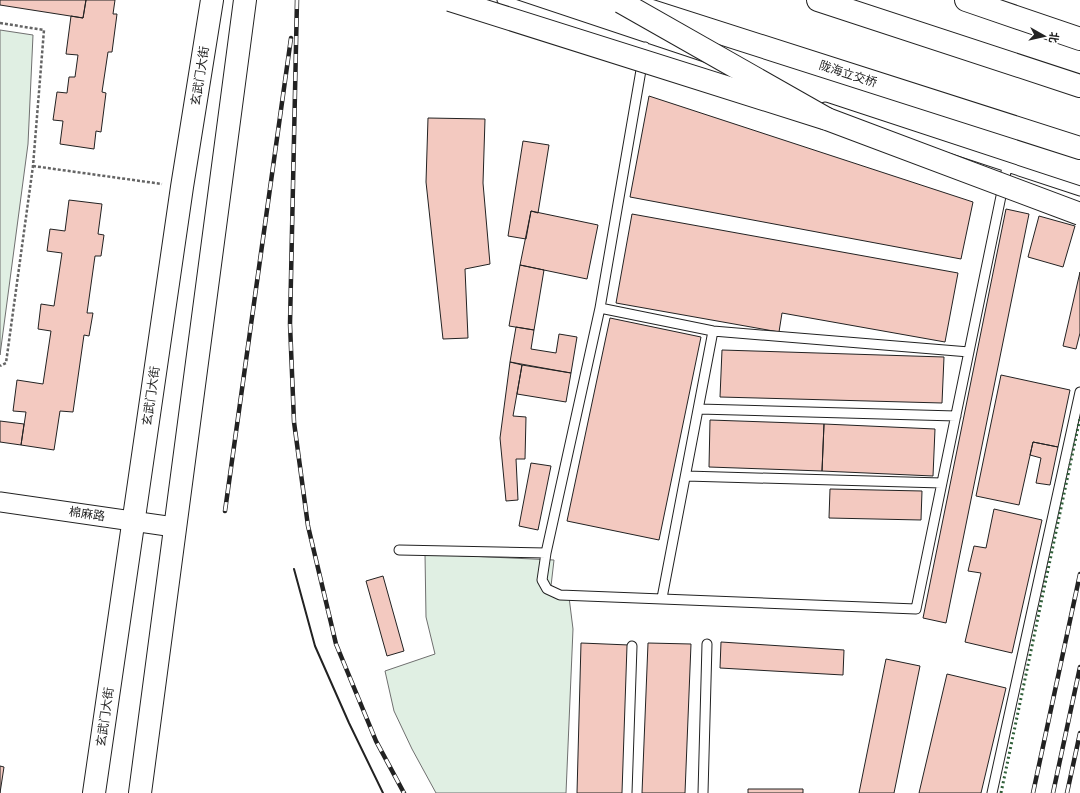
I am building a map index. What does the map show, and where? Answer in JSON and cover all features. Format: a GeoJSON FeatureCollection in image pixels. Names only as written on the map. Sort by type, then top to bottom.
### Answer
{"type":"FeatureCollection","features":[{"type":"Feature","properties":{"kind":"main road","name":"玄武门大街"},"geometry":{"type":"LineString","coordinates":[[94,793],[182,187],[212,0]]}},
{"type":"Feature","properties":{"kind":"main road"},"geometry":{"type":"LineString","coordinates":[[140,793],[174,527],[245,0]]}},
{"type":"Feature","properties":{"kind":"main road"},"geometry":{"type":"LineString","coordinates":[[450,0],[827,119],[1080,214]]}},
{"type":"Feature","properties":{"kind":"main road"},"geometry":{"type":"LineString","coordinates":[[818,0],[1080,86]]}},
{"type":"Feature","properties":{"kind":"main road"},"geometry":{"type":"LineString","coordinates":[[966,0],[1080,39]]}},
{"type":"Feature","properties":{"kind":"main road"},"geometry":{"type":"LineString","coordinates":[[618,1],[827,119]]}},
{"type":"Feature","properties":{"kind":"main road","name":"陇海立交桥"},"geometry":{"type":"LineString","coordinates":[[618,1],[1080,148]]}},
{"type":"Feature","properties":{"kind":"street","name":"棉麻路"},"geometry":{"type":"LineString","coordinates":[[0,502],[174,527]]}},
{"type":"Feature","properties":{"kind":"lane"},"geometry":{"type":"LineString","coordinates":[[502,0],[1080,191]]}},
{"type":"Feature","properties":{"kind":"lane"},"geometry":{"type":"LineString","coordinates":[[954,0],[1080,43]]}},
{"type":"Feature","properties":{"kind":"lane"},"geometry":{"type":"LineString","coordinates":[[645,47],[600,308],[546,553],[542,580],[547,589],[560,595],[916,609],[1007,167]]}},
{"type":"Feature","properties":{"kind":"lane"},"geometry":{"type":"LineString","coordinates":[[600,308],[713,331],[969,352]]}},
{"type":"Feature","properties":{"kind":"lane"},"geometry":{"type":"LineString","coordinates":[[662,598],[713,331]]}},
{"type":"Feature","properties":{"kind":"lane"},"geometry":{"type":"LineString","coordinates":[[992,793],[1080,392]]}},
{"type":"Feature","properties":{"kind":"lane"},"geometry":{"type":"LineString","coordinates":[[698,409],[956,416]]}},
{"type":"Feature","properties":{"kind":"lane"},"geometry":{"type":"LineString","coordinates":[[686,476],[942,483]]}},
{"type":"Feature","properties":{"kind":"lane"},"geometry":{"type":"LineString","coordinates":[[399,550],[546,553]]}},
{"type":"Feature","properties":{"kind":"lane"},"geometry":{"type":"LineString","coordinates":[[702,793],[707,644]]}},
{"type":"Feature","properties":{"kind":"lane"},"geometry":{"type":"LineString","coordinates":[[627,793],[632,646]]}},
{"type":"Feature","properties":{"kind":"path"},"geometry":{"type":"LineString","coordinates":[[0,23],[44,30],[33,166],[6,363],[0,366]]}},
{"type":"Feature","properties":{"kind":"path"},"geometry":{"type":"LineString","coordinates":[[33,166],[182,187]]}},
{"type":"Feature","properties":{"kind":"green space"},"geometry":{"type":"Polygon","coordinates":[[[0,30],[33,35],[28,144],[0,355],[0,30]]]}},
{"type":"Feature","properties":{"kind":"green space"},"geometry":{"type":"Polygon","coordinates":[[[425,554],[554,560],[551,586],[569,597],[573,629],[566,793],[436,793],[412,749],[394,711],[385,671],[435,654],[426,617],[425,554]]]}},
{"type":"Feature","properties":{"kind":"building"},"geometry":{"type":"Polygon","coordinates":[[[0,0],[86,0],[83,18],[0,5],[0,0]]]}},
{"type":"Feature","properties":{"kind":"building"},"geometry":{"type":"Polygon","coordinates":[[[86,0],[115,0],[113,14],[117,14],[112,52],[108,52],[102,92],[106,93],[101,132],[96,131],[94,149],[60,144],[63,121],[53,120],[57,92],[67,93],[69,77],[75,77],[78,55],[66,54],[71,16],[83,18],[86,0]]]}},
{"type":"Feature","properties":{"kind":"building"},"geometry":{"type":"Polygon","coordinates":[[[649,96],[973,202],[961,259],[630,197],[649,96]]]}},
{"type":"Feature","properties":{"kind":"building"},"geometry":{"type":"Polygon","coordinates":[[[428,118],[485,119],[483,183],[490,264],[465,269],[468,338],[443,339],[426,182],[428,118]]]}},
{"type":"Feature","properties":{"kind":"building"},"geometry":{"type":"Polygon","coordinates":[[[523,141],[549,145],[538,213],[531,211],[526,239],[508,236],[523,141]]]}},
{"type":"Feature","properties":{"kind":"building"},"geometry":{"type":"Polygon","coordinates":[[[69,200],[102,204],[98,234],[104,235],[101,256],[95,256],[87,313],[93,313],[89,336],[84,335],[73,412],[60,411],[54,450],[21,445],[26,412],[13,411],[17,380],[43,384],[51,331],[38,329],[41,304],[54,306],[62,253],[47,251],[50,229],[65,231],[69,200]]]}},
{"type":"Feature","properties":{"kind":"building"},"geometry":{"type":"Polygon","coordinates":[[[1006,209],[1029,214],[946,623],[923,618],[1006,209]]]}},
{"type":"Feature","properties":{"kind":"building"},"geometry":{"type":"Polygon","coordinates":[[[531,211],[598,225],[587,279],[520,265],[531,211]]]}},
{"type":"Feature","properties":{"kind":"building"},"geometry":{"type":"Polygon","coordinates":[[[632,214],[958,273],[945,342],[782,313],[779,332],[616,303],[632,214]]]}},
{"type":"Feature","properties":{"kind":"building"},"geometry":{"type":"Polygon","coordinates":[[[1039,216],[1075,226],[1063,267],[1028,257],[1039,216]]]}},
{"type":"Feature","properties":{"kind":"building"},"geometry":{"type":"Polygon","coordinates":[[[520,265],[544,270],[534,330],[509,326],[520,265]]]}},
{"type":"Feature","properties":{"kind":"building"},"geometry":{"type":"Polygon","coordinates":[[[1080,272],[1080,333],[1076,349],[1063,346],[1080,272]]]}},
{"type":"Feature","properties":{"kind":"building"},"geometry":{"type":"Polygon","coordinates":[[[610,318],[701,337],[659,540],[567,521],[610,318]]]}},
{"type":"Feature","properties":{"kind":"building"},"geometry":{"type":"Polygon","coordinates":[[[516,327],[534,330],[531,349],[556,353],[559,334],[577,337],[571,373],[510,362],[516,327]]]}},
{"type":"Feature","properties":{"kind":"building"},"geometry":{"type":"Polygon","coordinates":[[[722,350],[944,357],[942,403],[720,397],[722,350]]]}},
{"type":"Feature","properties":{"kind":"building"},"geometry":{"type":"Polygon","coordinates":[[[510,362],[522,365],[513,416],[526,417],[525,459],[516,459],[518,500],[506,501],[500,438],[510,362]]]}},
{"type":"Feature","properties":{"kind":"building"},"geometry":{"type":"Polygon","coordinates":[[[522,365],[571,373],[566,402],[517,394],[522,365]]]}},
{"type":"Feature","properties":{"kind":"building"},"geometry":{"type":"Polygon","coordinates":[[[1001,375],[1070,390],[1058,447],[1033,442],[1019,505],[976,496],[1001,375]]]}},
{"type":"Feature","properties":{"kind":"building"},"geometry":{"type":"Polygon","coordinates":[[[710,420],[824,424],[822,471],[709,467],[710,420]]]}},
{"type":"Feature","properties":{"kind":"building"},"geometry":{"type":"Polygon","coordinates":[[[0,421],[24,424],[21,445],[0,442],[0,421]]]}},
{"type":"Feature","properties":{"kind":"building"},"geometry":{"type":"Polygon","coordinates":[[[824,424],[935,429],[933,476],[822,471],[824,424]]]}},
{"type":"Feature","properties":{"kind":"building"},"geometry":{"type":"Polygon","coordinates":[[[1033,442],[1058,447],[1050,485],[1036,483],[1041,458],[1030,455],[1033,442]]]}},
{"type":"Feature","properties":{"kind":"building"},"geometry":{"type":"Polygon","coordinates":[[[531,463],[551,466],[538,530],[519,526],[531,463]]]}},
{"type":"Feature","properties":{"kind":"building"},"geometry":{"type":"Polygon","coordinates":[[[830,489],[922,491],[921,520],[829,518],[830,489]]]}},
{"type":"Feature","properties":{"kind":"building"},"geometry":{"type":"Polygon","coordinates":[[[994,509],[1042,520],[1012,653],[965,642],[981,573],[968,571],[974,546],[986,548],[994,509]]]}},
{"type":"Feature","properties":{"kind":"building"},"geometry":{"type":"Polygon","coordinates":[[[383,576],[404,651],[387,656],[366,581],[383,576]]]}},
{"type":"Feature","properties":{"kind":"building"},"geometry":{"type":"Polygon","coordinates":[[[721,642],[844,650],[843,675],[720,668],[721,642]]]}},
{"type":"Feature","properties":{"kind":"building"},"geometry":{"type":"Polygon","coordinates":[[[581,643],[629,645],[625,793],[577,793],[581,643]]]}},
{"type":"Feature","properties":{"kind":"building"},"geometry":{"type":"Polygon","coordinates":[[[648,643],[691,644],[685,793],[642,793],[648,643]]]}},
{"type":"Feature","properties":{"kind":"building"},"geometry":{"type":"Polygon","coordinates":[[[886,659],[920,666],[894,793],[859,793],[886,659]]]}},
{"type":"Feature","properties":{"kind":"building"},"geometry":{"type":"Polygon","coordinates":[[[947,674],[1006,688],[981,793],[919,793],[947,674]]]}},
{"type":"Feature","properties":{"kind":"building"},"geometry":{"type":"Polygon","coordinates":[[[0,766],[4,767],[0,793],[0,766]]]}},
{"type":"Feature","properties":{"kind":"building"},"geometry":{"type":"Polygon","coordinates":[[[748,789],[803,789],[803,793],[748,793],[748,789]]]}},
{"type":"Feature","properties":{"kind":"railway"},"geometry":{"type":"LineString","coordinates":[[297,0],[290,324],[294,422],[308,526],[336,644],[376,741],[404,793]]}},
{"type":"Feature","properties":{"kind":"railway"},"geometry":{"type":"LineString","coordinates":[[225,511],[291,38]]}},
{"type":"Feature","properties":{"kind":"railway"},"geometry":{"type":"LineString","coordinates":[[1033,793],[1080,574]]}},
{"type":"Feature","properties":{"kind":"railway"},"geometry":{"type":"LineString","coordinates":[[1053,793],[1080,667]]}},
{"type":"Feature","properties":{"kind":"railway"},"geometry":{"type":"LineString","coordinates":[[1067,793],[1080,733]]}},
{"type":"Feature","properties":{"kind":"hedge"},"geometry":{"type":"LineString","coordinates":[[1001,793],[1080,418]]}},
{"type":"Feature","properties":{"kind":"wall"},"geometry":{"type":"LineString","coordinates":[[294,569],[315,646],[349,723],[383,793]]}}]}
